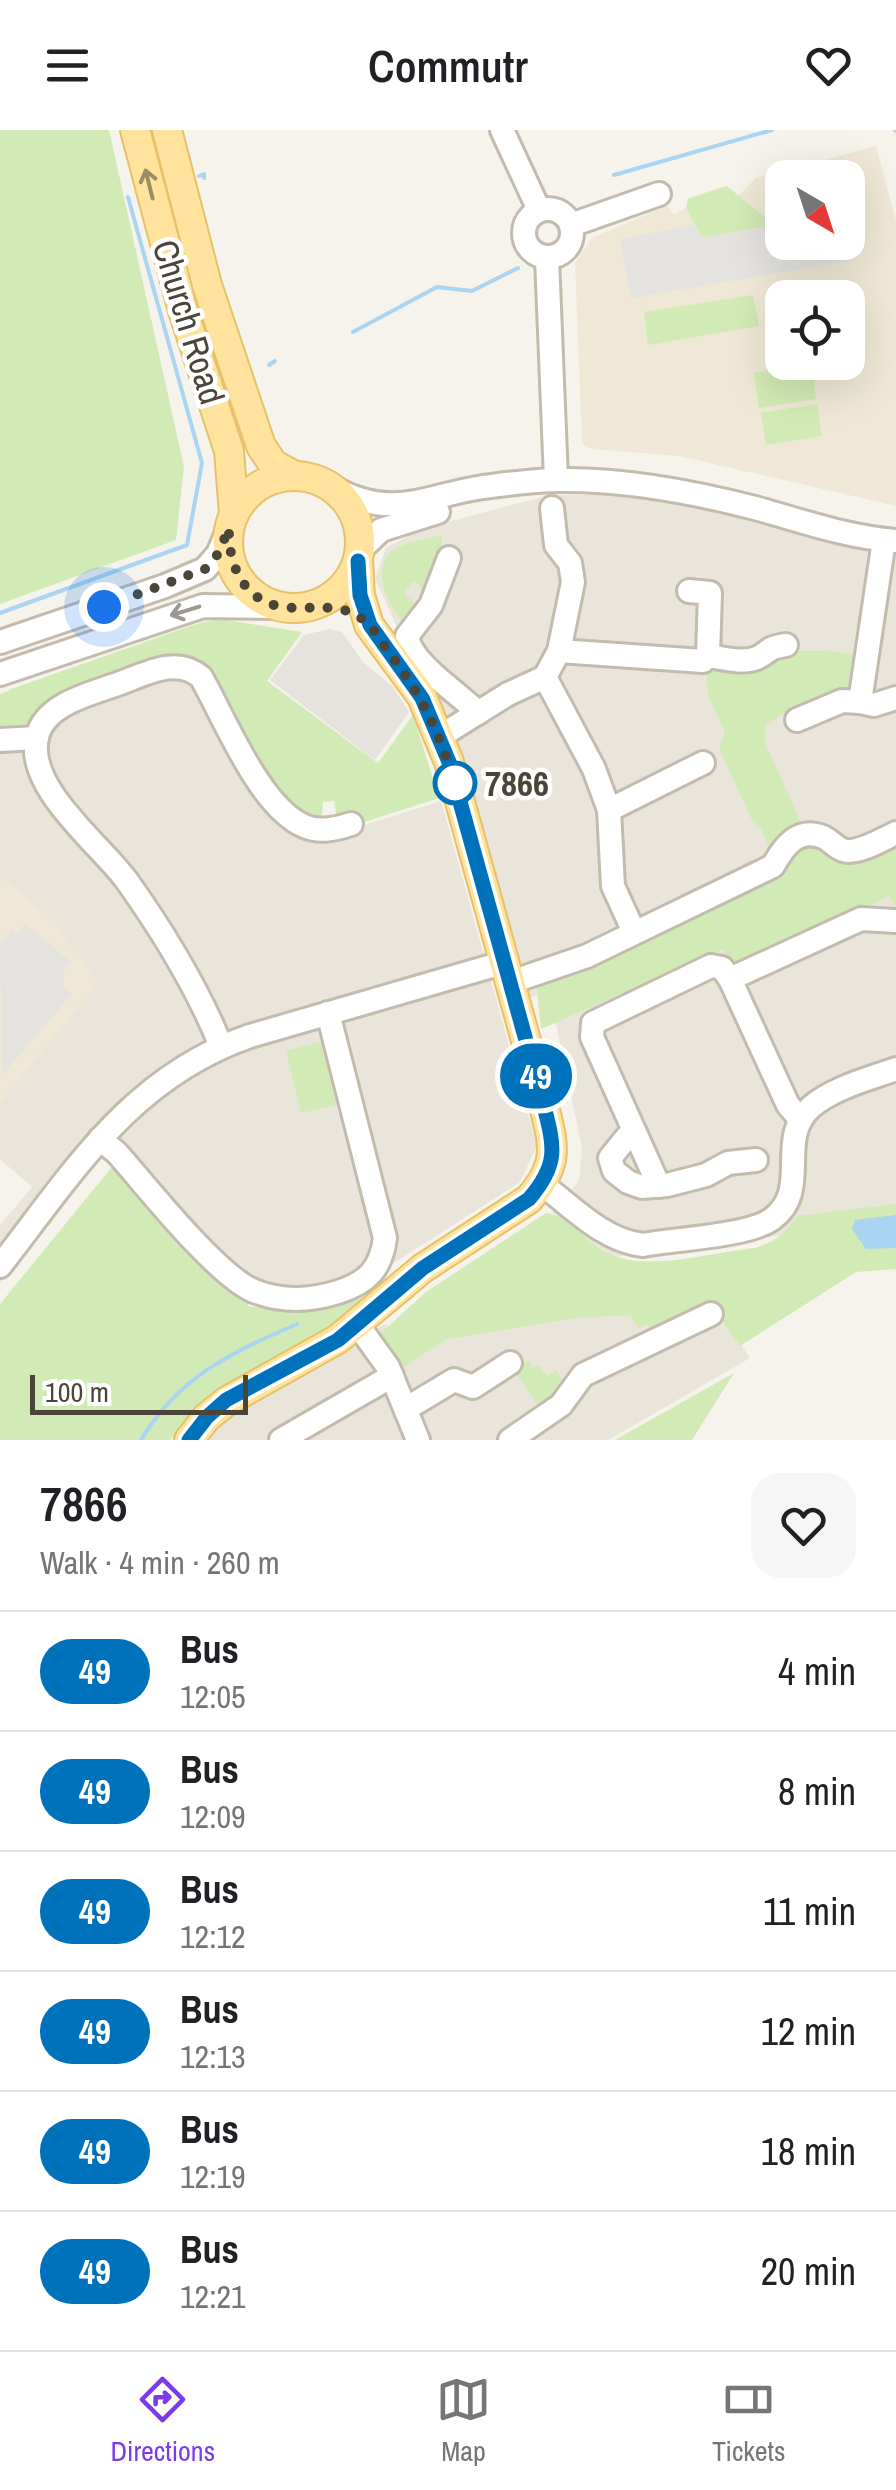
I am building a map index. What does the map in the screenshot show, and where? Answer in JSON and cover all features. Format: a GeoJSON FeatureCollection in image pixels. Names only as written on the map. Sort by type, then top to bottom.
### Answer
{"type":"FeatureCollection","features":[{"type":"Feature","properties":{"kind":"main road","name":"Church Road"},"geometry":{"type":"LineString","coordinates":[[135,130],[184,311],[229,451],[232,521]]}},
{"type":"Feature","properties":{"kind":"main road","name":"Church Road"},"geometry":{"type":"LineString","coordinates":[[167,130],[207,285],[261,446],[273,464],[294,475]]}},
{"type":"Feature","properties":{"kind":"main road"},"geometry":{"type":"LineString","coordinates":[[189,1440],[226,1400],[312,1356],[423,1268],[529,1199],[542,1184],[553,1158],[553,1142],[458,795],[422,698],[370,625],[360,595],[359,527],[350,506],[336,490],[316,479],[294,475],[275,478],[244,498],[232,521],[228,549],[245,587],[262,600],[281,607],[342,608],[370,625]]}},
{"type":"Feature","properties":{"kind":"main road"},"geometry":{"type":"LineString","coordinates":[[312,605],[340,589],[359,555]]}},
{"type":"Feature","properties":{"kind":"street"},"geometry":{"type":"LineString","coordinates":[[502,130],[539,210]]}},
{"type":"Feature","properties":{"kind":"street"},"geometry":{"type":"LineString","coordinates":[[571,225],[659,194]]}},
{"type":"Feature","properties":{"kind":"street"},"geometry":{"type":"LineString","coordinates":[[539,210],[562,213],[571,225],[568,248],[547,258],[532,252],[524,237],[527,221],[539,210]]}},
{"type":"Feature","properties":{"kind":"street"},"geometry":{"type":"LineString","coordinates":[[547,258],[556,480]]}},
{"type":"Feature","properties":{"kind":"street"},"geometry":{"type":"LineString","coordinates":[[336,490],[357,500],[396,505],[481,488],[556,480],[702,495],[814,526],[890,541],[860,702]]}},
{"type":"Feature","properties":{"kind":"street"},"geometry":{"type":"LineString","coordinates":[[359,555],[381,530],[517,485]]}},
{"type":"Feature","properties":{"kind":"street"},"geometry":{"type":"LineString","coordinates":[[439,737],[508,694],[545,677],[559,650],[573,582],[570,562],[556,545],[552,508]]}},
{"type":"Feature","properties":{"kind":"street"},"geometry":{"type":"LineString","coordinates":[[0,642],[205,569],[218,554],[232,521]]}},
{"type":"Feature","properties":{"kind":"street"},"geometry":{"type":"LineString","coordinates":[[449,558],[431,605],[408,636],[408,644],[423,663],[478,713]]}},
{"type":"Feature","properties":{"kind":"street"},"geometry":{"type":"LineString","coordinates":[[412,588],[431,605]]}},
{"type":"Feature","properties":{"kind":"street"},"geometry":{"type":"LineString","coordinates":[[559,650],[703,661],[708,656],[710,593],[689,591]]}},
{"type":"Feature","properties":{"kind":"street"},"geometry":{"type":"LineString","coordinates":[[0,674],[203,606],[281,607]]}},
{"type":"Feature","properties":{"kind":"street"},"geometry":{"type":"LineString","coordinates":[[708,656],[749,660],[760,657],[768,648],[786,646]]}},
{"type":"Feature","properties":{"kind":"street"},"geometry":{"type":"LineString","coordinates":[[221,1046],[204,1003],[126,879],[83,835],[52,793],[39,764],[37,738],[44,724],[66,704],[158,668],[182,666],[201,677],[254,775],[282,810],[305,827],[327,819],[351,824]]}},
{"type":"Feature","properties":{"kind":"street"},"geometry":{"type":"LineString","coordinates":[[545,677],[594,769],[609,810],[613,886],[634,932]]}},
{"type":"Feature","properties":{"kind":"street"},"geometry":{"type":"LineString","coordinates":[[797,720],[842,701],[874,705],[896,698]]}},
{"type":"Feature","properties":{"kind":"street"},"geometry":{"type":"LineString","coordinates":[[0,740],[37,738]]}},
{"type":"Feature","properties":{"kind":"street"},"geometry":{"type":"LineString","coordinates":[[609,810],[703,764]]}},
{"type":"Feature","properties":{"kind":"street"},"geometry":{"type":"LineString","coordinates":[[0,1266],[118,1118],[165,1077],[221,1046],[328,1014],[587,956],[773,866],[786,846],[800,836],[821,836],[842,850],[855,850],[896,833]]}},
{"type":"Feature","properties":{"kind":"street"},"geometry":{"type":"LineString","coordinates":[[730,980],[861,919],[896,921]]}},
{"type":"Feature","properties":{"kind":"street"},"geometry":{"type":"LineString","coordinates":[[659,1186],[592,1037],[593,1023],[711,966],[722,968],[730,980],[788,1105],[800,1119]]}},
{"type":"Feature","properties":{"kind":"street"},"geometry":{"type":"LineString","coordinates":[[100,1139],[118,1153],[214,1260],[254,1291],[302,1300],[366,1280],[384,1254],[386,1238],[328,1014]]}},
{"type":"Feature","properties":{"kind":"street"},"geometry":{"type":"LineString","coordinates":[[542,1184],[601,1230],[630,1243],[643,1245],[754,1228],[771,1220],[791,1194],[791,1146],[800,1119],[831,1095],[896,1069]]}},
{"type":"Feature","properties":{"kind":"street"},"geometry":{"type":"LineString","coordinates":[[636,1133],[627,1137],[610,1158],[614,1171],[634,1186],[659,1186],[706,1176],[728,1163],[756,1160]]}},
{"type":"Feature","properties":{"kind":"street"},"geometry":{"type":"LineString","coordinates":[[510,1440],[561,1405],[583,1375],[711,1314]]}},
{"type":"Feature","properties":{"kind":"street"},"geometry":{"type":"LineString","coordinates":[[357,1324],[392,1376],[418,1440]]}},
{"type":"Feature","properties":{"kind":"street"},"geometry":{"type":"LineString","coordinates":[[405,1406],[454,1380],[472,1387],[510,1363]]}},
{"type":"Feature","properties":{"kind":"street"},"geometry":{"type":"LineString","coordinates":[[281,1440],[392,1376]]}},
{"type":"Feature","properties":{"kind":"shaded area"},"geometry":{"type":"Polygon","coordinates":[[[876,146],[896,221],[896,506],[679,456],[591,449],[582,443],[575,263],[592,238],[667,206],[674,214],[686,208],[688,199],[727,186],[738,196],[756,178],[765,176],[765,260],[865,260],[865,160],[824,160],[876,146]]]}},
{"type":"Feature","properties":{"kind":"shaded area"},"geometry":{"type":"Polygon","coordinates":[[[695,225],[703,238],[765,226],[765,260],[850,261],[631,298],[620,239],[695,225]]]}},
{"type":"Feature","properties":{"kind":"shaded area"},"geometry":{"type":"Polygon","coordinates":[[[550,495],[604,495],[720,507],[896,548],[896,849],[802,874],[528,999],[469,778],[440,706],[375,579],[386,548],[421,529],[550,495]]]}},
{"type":"Feature","properties":{"kind":"shaded area"},"geometry":{"type":"Polygon","coordinates":[[[329,629],[342,632],[364,663],[393,687],[409,712],[375,760],[270,680],[304,635],[329,629]]]}},
{"type":"Feature","properties":{"kind":"shaded area"},"geometry":{"type":"Polygon","coordinates":[[[161,638],[192,678],[283,821],[358,827],[441,801],[537,1146],[520,1182],[358,1286],[256,1289],[102,1148],[0,1284],[0,1225],[32,1187],[0,1159],[0,1102],[98,982],[52,921],[0,876],[0,694],[161,638]]]}},
{"type":"Feature","properties":{"kind":"shaded area"},"geometry":{"type":"Polygon","coordinates":[[[0,876],[52,921],[98,982],[0,1102],[0,876]]]}},
{"type":"Feature","properties":{"kind":"shaded area"},"geometry":{"type":"Polygon","coordinates":[[[896,879],[896,1209],[783,1235],[614,1257],[552,1213],[579,1181],[582,1148],[554,1014],[896,879]]]}},
{"type":"Feature","properties":{"kind":"shaded area"},"geometry":{"type":"Polygon","coordinates":[[[25,924],[71,962],[64,971],[64,987],[72,994],[2,1075],[0,944],[11,931],[16,935],[25,924]]]}},
{"type":"Feature","properties":{"kind":"shaded area"},"geometry":{"type":"Polygon","coordinates":[[[712,1302],[750,1358],[608,1440],[206,1440],[221,1415],[385,1324],[403,1337],[712,1302]]]}},
{"type":"Feature","properties":{"kind":"green space"},"geometry":{"type":"Polygon","coordinates":[[[0,130],[109,130],[184,467],[176,540],[0,604],[0,130]]]}},
{"type":"Feature","properties":{"kind":"green space"},"geometry":{"type":"Polygon","coordinates":[[[727,186],[765,218],[765,227],[702,238],[686,208],[688,199],[727,186]]]}},
{"type":"Feature","properties":{"kind":"green space"},"geometry":{"type":"Polygon","coordinates":[[[753,295],[759,326],[648,345],[644,312],[753,295]]]}},
{"type":"Feature","properties":{"kind":"green space"},"geometry":{"type":"Polygon","coordinates":[[[765,371],[765,380],[813,380],[816,399],[759,408],[754,373],[765,371]]]}},
{"type":"Feature","properties":{"kind":"green space"},"geometry":{"type":"Polygon","coordinates":[[[817,404],[822,436],[766,445],[761,413],[817,404]]]}},
{"type":"Feature","properties":{"kind":"green space"},"geometry":{"type":"Polygon","coordinates":[[[442,535],[442,549],[428,589],[414,581],[404,592],[417,607],[404,624],[384,587],[386,558],[405,544],[442,535]]]}},
{"type":"Feature","properties":{"kind":"green space"},"geometry":{"type":"Polygon","coordinates":[[[220,619],[302,632],[267,681],[378,763],[413,715],[439,798],[358,824],[336,814],[334,801],[323,802],[322,814],[317,819],[305,819],[279,796],[198,662],[37,723],[0,726],[0,695],[11,689],[220,619]]]}},
{"type":"Feature","properties":{"kind":"green space"},"geometry":{"type":"Polygon","coordinates":[[[791,651],[859,655],[854,693],[795,709],[765,727],[765,742],[802,825],[776,838],[769,849],[719,748],[725,732],[709,697],[705,663],[791,651]]]}},
{"type":"Feature","properties":{"kind":"green space"},"geometry":{"type":"Polygon","coordinates":[[[896,841],[896,907],[889,896],[804,939],[800,932],[730,964],[723,949],[541,1029],[536,981],[790,856],[805,844],[896,841]]]}},
{"type":"Feature","properties":{"kind":"green space"},"geometry":{"type":"Polygon","coordinates":[[[322,1041],[336,1105],[301,1113],[286,1051],[322,1041]]]}},
{"type":"Feature","properties":{"kind":"green space"},"geometry":{"type":"Polygon","coordinates":[[[116,1162],[248,1296],[248,1306],[307,1310],[365,1297],[332,1324],[215,1390],[170,1440],[0,1440],[0,1304],[116,1162]]]}},
{"type":"Feature","properties":{"kind":"green space"},"geometry":{"type":"Polygon","coordinates":[[[896,1204],[896,1269],[856,1272],[740,1346],[710,1304],[655,1334],[648,1324],[638,1328],[630,1315],[575,1318],[447,1339],[401,1369],[381,1333],[426,1292],[546,1213],[563,1219],[610,1254],[661,1261],[755,1248],[779,1236],[797,1216],[896,1204]]]}},
{"type":"Feature","properties":{"kind":"green space"},"geometry":{"type":"Polygon","coordinates":[[[528,1360],[533,1368],[539,1365],[547,1376],[556,1370],[568,1388],[542,1412],[514,1369],[528,1360]]]}},
{"type":"Feature","properties":{"kind":"green space"},"geometry":{"type":"Polygon","coordinates":[[[734,1373],[692,1440],[615,1440],[734,1373]]]}},
{"type":"Feature","properties":{"kind":"water"},"geometry":{"type":"Polygon","coordinates":[[[896,1215],[896,1248],[866,1249],[852,1229],[855,1220],[896,1215]]]}},
{"type":"Feature","properties":{"kind":"waterway"},"geometry":{"type":"LineString","coordinates":[[614,175],[772,130]]}},
{"type":"Feature","properties":{"kind":"waterway"},"geometry":{"type":"LineString","coordinates":[[199,176],[204,174],[204,178]]}},
{"type":"Feature","properties":{"kind":"waterway"},"geometry":{"type":"LineString","coordinates":[[0,613],[187,545],[202,463],[128,197]]}},
{"type":"Feature","properties":{"kind":"waterway"},"geometry":{"type":"LineString","coordinates":[[353,332],[437,287],[472,291],[518,268]]}},
{"type":"Feature","properties":{"kind":"waterway"},"geometry":{"type":"LineString","coordinates":[[269,365],[275,361]]}},
{"type":"Feature","properties":{"kind":"waterway"},"geometry":{"type":"LineString","coordinates":[[141,1440],[172,1399],[208,1369],[297,1324]]}},
{"type":"Feature","properties":{"kind":"bus line","name":"49"},"geometry":{"type":"LineString","coordinates":[[189,1440],[226,1400],[338,1340],[423,1268],[529,1199],[542,1184],[553,1158],[543,1102],[449,762],[422,698],[370,625],[360,595],[358,561]]}},
{"type":"Feature","properties":{"kind":"place","name":"7866"},"geometry":{"type":"Point","coordinates":[455,783]}},
{"type":"Feature","properties":{"kind":"route"},"geometry":{"type":"LineString","coordinates":[[104,607],[205,569],[218,554],[229,528],[228,549],[234,569],[245,587],[262,600],[281,607],[342,608],[370,625],[430,712],[458,795],[455,783]]}}]}
